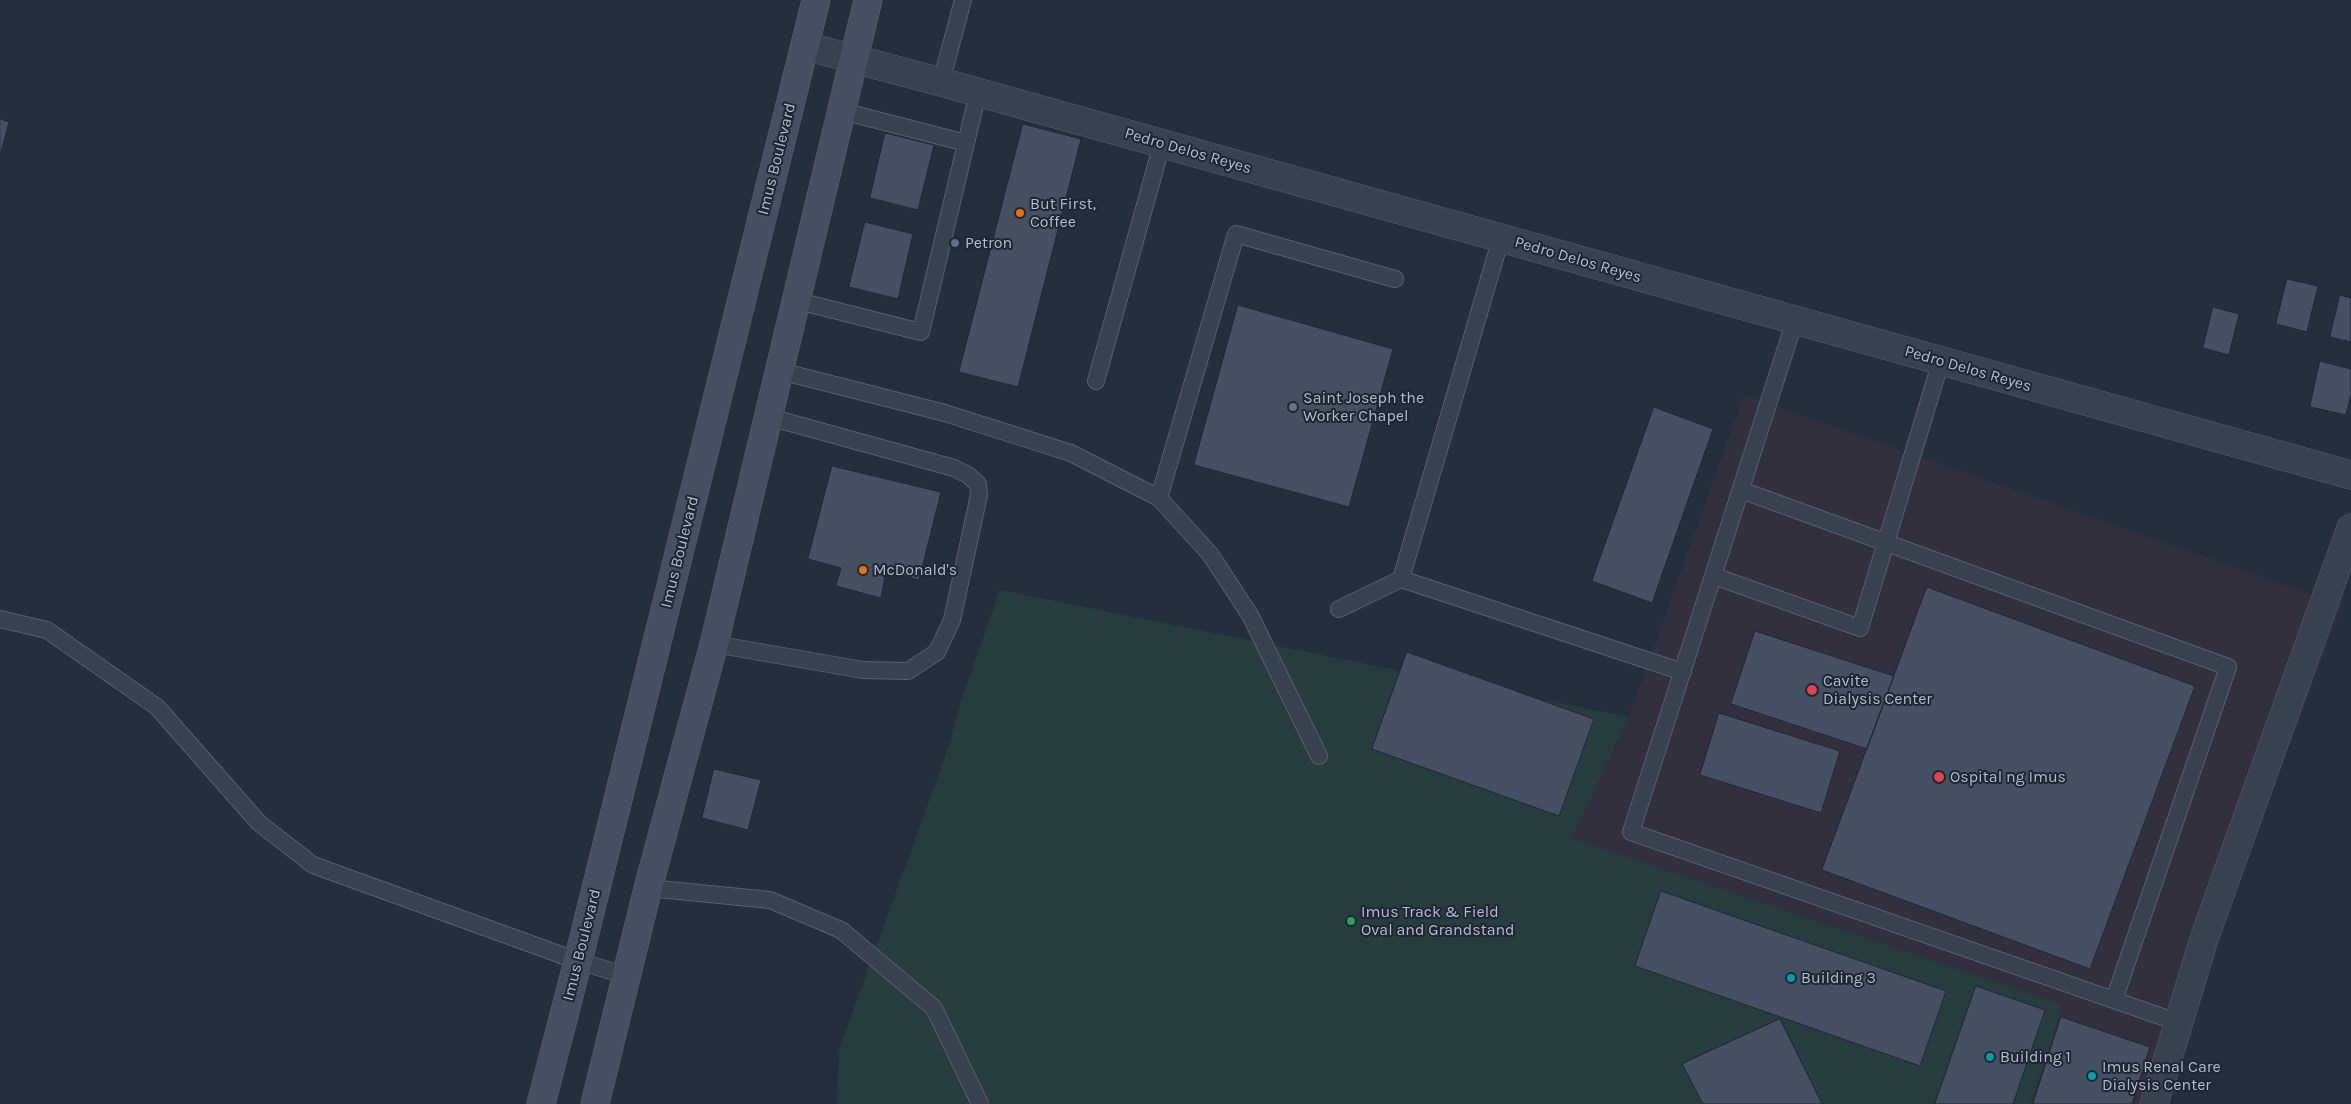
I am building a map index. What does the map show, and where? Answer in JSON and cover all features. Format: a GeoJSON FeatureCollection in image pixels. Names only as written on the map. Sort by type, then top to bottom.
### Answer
{"type":"FeatureCollection","features":[{"type":"Feature","properties":{"kind":"main road","name":"Imus Boulevard"},"geometry":{"type":"LineString","coordinates":[[541,1104],[816,0]]}},
{"type":"Feature","properties":{"kind":"main road"},"geometry":{"type":"LineString","coordinates":[[595,1104],[648,888],[714,644],[798,301],[868,0]]}},
{"type":"Feature","properties":{"kind":"street","name":"Pedro Delos Reyes"},"geometry":{"type":"LineString","coordinates":[[805,46],[978,92],[2351,475]]}},
{"type":"Feature","properties":{"kind":"street"},"geometry":{"type":"LineString","coordinates":[[2154,1104],[2177,1022],[2205,936],[2351,528]]}},
{"type":"Feature","properties":{"kind":"lane"},"geometry":{"type":"LineString","coordinates":[[941,82],[963,0]]}},
{"type":"Feature","properties":{"kind":"lane"},"geometry":{"type":"LineString","coordinates":[[798,301],[921,332],[978,92]]}},
{"type":"Feature","properties":{"kind":"lane"},"geometry":{"type":"LineString","coordinates":[[842,111],[966,143]]}},
{"type":"Feature","properties":{"kind":"lane"},"geometry":{"type":"LineString","coordinates":[[1096,381],[1162,144]]}},
{"type":"Feature","properties":{"kind":"lane"},"geometry":{"type":"LineString","coordinates":[[1159,498],[1236,234],[1395,279]]}},
{"type":"Feature","properties":{"kind":"lane"},"geometry":{"type":"LineString","coordinates":[[1401,578],[1501,238]]}},
{"type":"Feature","properties":{"kind":"lane"},"geometry":{"type":"LineString","coordinates":[[1795,320],[1631,832],[2177,1022]]}},
{"type":"Feature","properties":{"kind":"lane"},"geometry":{"type":"LineString","coordinates":[[1714,576],[1860,628],[1941,361]]}},
{"type":"Feature","properties":{"kind":"lane"},"geometry":{"type":"LineString","coordinates":[[780,371],[945,413],[1071,453],[1159,498],[1210,554],[1250,615],[1319,756]]}},
{"type":"Feature","properties":{"kind":"lane"},"geometry":{"type":"LineString","coordinates":[[714,644],[863,670],[908,671],[937,652],[952,620],[979,495],[978,484],[968,475],[954,468],[769,417]]}},
{"type":"Feature","properties":{"kind":"lane"},"geometry":{"type":"LineString","coordinates":[[1741,490],[2228,667],[2114,1000]]}},
{"type":"Feature","properties":{"kind":"lane"},"geometry":{"type":"LineString","coordinates":[[1339,609],[1401,578],[1683,672]]}},
{"type":"Feature","properties":{"kind":"lane"},"geometry":{"type":"LineString","coordinates":[[0,619],[47,630],[157,707],[259,823],[313,865],[578,961],[627,976]]}},
{"type":"Feature","properties":{"kind":"lane"},"geometry":{"type":"LineString","coordinates":[[648,888],[770,900],[841,930],[934,1008],[980,1104]]}},
{"type":"Feature","properties":{"kind":"shaded area","name":"Ospital ng Imus"},"geometry":{"type":"Polygon","coordinates":[[[1744,395],[2342,605],[2155,1104],[2030,1104],[2063,1005],[1572,838],[1629,717],[1744,395]]]}},
{"type":"Feature","properties":{"kind":"green space","name":"Imus Track & Field Oval and Grandstand"},"geometry":{"type":"Polygon","coordinates":[[[1000,590],[1629,717],[1572,838],[2063,1005],[2030,1104],[837,1104],[839,1050],[951,740],[959,707],[1000,590]]]}},
{"type":"Feature","properties":{"kind":"building"},"geometry":{"type":"Polygon","coordinates":[[[0,119],[9,122],[0,156],[0,119]]]}},
{"type":"Feature","properties":{"kind":"building"},"geometry":{"type":"Polygon","coordinates":[[[1023,124],[1081,139],[1018,387],[959,372],[1023,124]]]}},
{"type":"Feature","properties":{"kind":"building"},"geometry":{"type":"Polygon","coordinates":[[[885,133],[934,145],[918,210],[870,198],[885,133]]]}},
{"type":"Feature","properties":{"kind":"building"},"geometry":{"type":"Polygon","coordinates":[[[865,222],[913,234],[898,299],[849,287],[865,222]]]}},
{"type":"Feature","properties":{"kind":"building"},"geometry":{"type":"Polygon","coordinates":[[[2287,279],[2318,286],[2307,332],[2276,324],[2287,279]]]}},
{"type":"Feature","properties":{"kind":"building"},"geometry":{"type":"Polygon","coordinates":[[[2340,295],[2351,298],[2351,342],[2330,337],[2340,295]]]}},
{"type":"Feature","properties":{"kind":"building","name":"Saint Joseph the Worker Chapel"},"geometry":{"type":"Polygon","coordinates":[[[1238,305],[1393,349],[1349,507],[1194,465],[1238,305]]]}},
{"type":"Feature","properties":{"kind":"building"},"geometry":{"type":"Polygon","coordinates":[[[2213,307],[2239,314],[2229,355],[2203,348],[2213,307]]]}},
{"type":"Feature","properties":{"kind":"building"},"geometry":{"type":"Polygon","coordinates":[[[2320,361],[2351,369],[2351,394],[2346,415],[2310,407],[2320,361]]]}},
{"type":"Feature","properties":{"kind":"building"},"geometry":{"type":"Polygon","coordinates":[[[1654,407],[1713,429],[1652,603],[1592,581],[1654,407]]]}},
{"type":"Feature","properties":{"kind":"building"},"geometry":{"type":"Polygon","coordinates":[[[832,466],[941,492],[919,580],[886,571],[881,598],[836,586],[841,568],[808,559],[832,466]]]}},
{"type":"Feature","properties":{"kind":"building"},"geometry":{"type":"Polygon","coordinates":[[[1927,587],[2195,686],[2090,969],[1822,870],[1927,587]]]}},
{"type":"Feature","properties":{"kind":"building","name":"Cavite Dialysis Center"},"geometry":{"type":"Polygon","coordinates":[[[1755,631],[1894,676],[1867,749],[1731,704],[1755,631]]]}},
{"type":"Feature","properties":{"kind":"building"},"geometry":{"type":"Polygon","coordinates":[[[1407,652],[1594,719],[1559,816],[1372,749],[1407,652]]]}},
{"type":"Feature","properties":{"kind":"building"},"geometry":{"type":"Polygon","coordinates":[[[1719,713],[1840,751],[1821,813],[1700,775],[1719,713]]]}},
{"type":"Feature","properties":{"kind":"building"},"geometry":{"type":"Polygon","coordinates":[[[714,769],[761,780],[748,830],[702,818],[714,769]]]}},
{"type":"Feature","properties":{"kind":"building","name":"Building 3"},"geometry":{"type":"Polygon","coordinates":[[[1661,891],[1946,991],[1920,1066],[1635,966],[1661,891]]]}},
{"type":"Feature","properties":{"kind":"building","name":"Building 1"},"geometry":{"type":"Polygon","coordinates":[[[1976,986],[2045,1010],[2013,1104],[1935,1104],[1976,986]]]}},
{"type":"Feature","properties":{"kind":"building","name":"Imus Renal Care Dialysis Center"},"geometry":{"type":"Polygon","coordinates":[[[2061,1017],[2150,1047],[2132,1104],[2033,1104],[2061,1017]]]}},
{"type":"Feature","properties":{"kind":"building"},"geometry":{"type":"Polygon","coordinates":[[[1780,1019],[1822,1104],[1703,1104],[1682,1064],[1780,1019]]]}},
{"type":"Feature","properties":{"kind":"place","name":"But First, Coffee"},"geometry":{"type":"Point","coordinates":[1020,213]}},
{"type":"Feature","properties":{"kind":"place","name":"Petron"},"geometry":{"type":"Point","coordinates":[955,243]}},
{"type":"Feature","properties":{"kind":"place","name":"Saint Joseph the Worker Chapel"},"geometry":{"type":"Point","coordinates":[1293,407]}},
{"type":"Feature","properties":{"kind":"place","name":"McDonald's"},"geometry":{"type":"Point","coordinates":[863,570]}},
{"type":"Feature","properties":{"kind":"place","name":"Cavite Dialysis Center"},"geometry":{"type":"Point","coordinates":[1812,690]}},
{"type":"Feature","properties":{"kind":"place","name":"Ospital ng Imus"},"geometry":{"type":"Point","coordinates":[1939,777]}},
{"type":"Feature","properties":{"kind":"place","name":"Imus Track & Field Oval and Grandstand"},"geometry":{"type":"Point","coordinates":[1351,921]}},
{"type":"Feature","properties":{"kind":"place","name":"Building 3"},"geometry":{"type":"Point","coordinates":[1791,978]}},
{"type":"Feature","properties":{"kind":"place","name":"Building 1"},"geometry":{"type":"Point","coordinates":[1990,1057]}},
{"type":"Feature","properties":{"kind":"place","name":"Imus Renal Care Dialysis Center"},"geometry":{"type":"Point","coordinates":[2092,1076]}}]}
